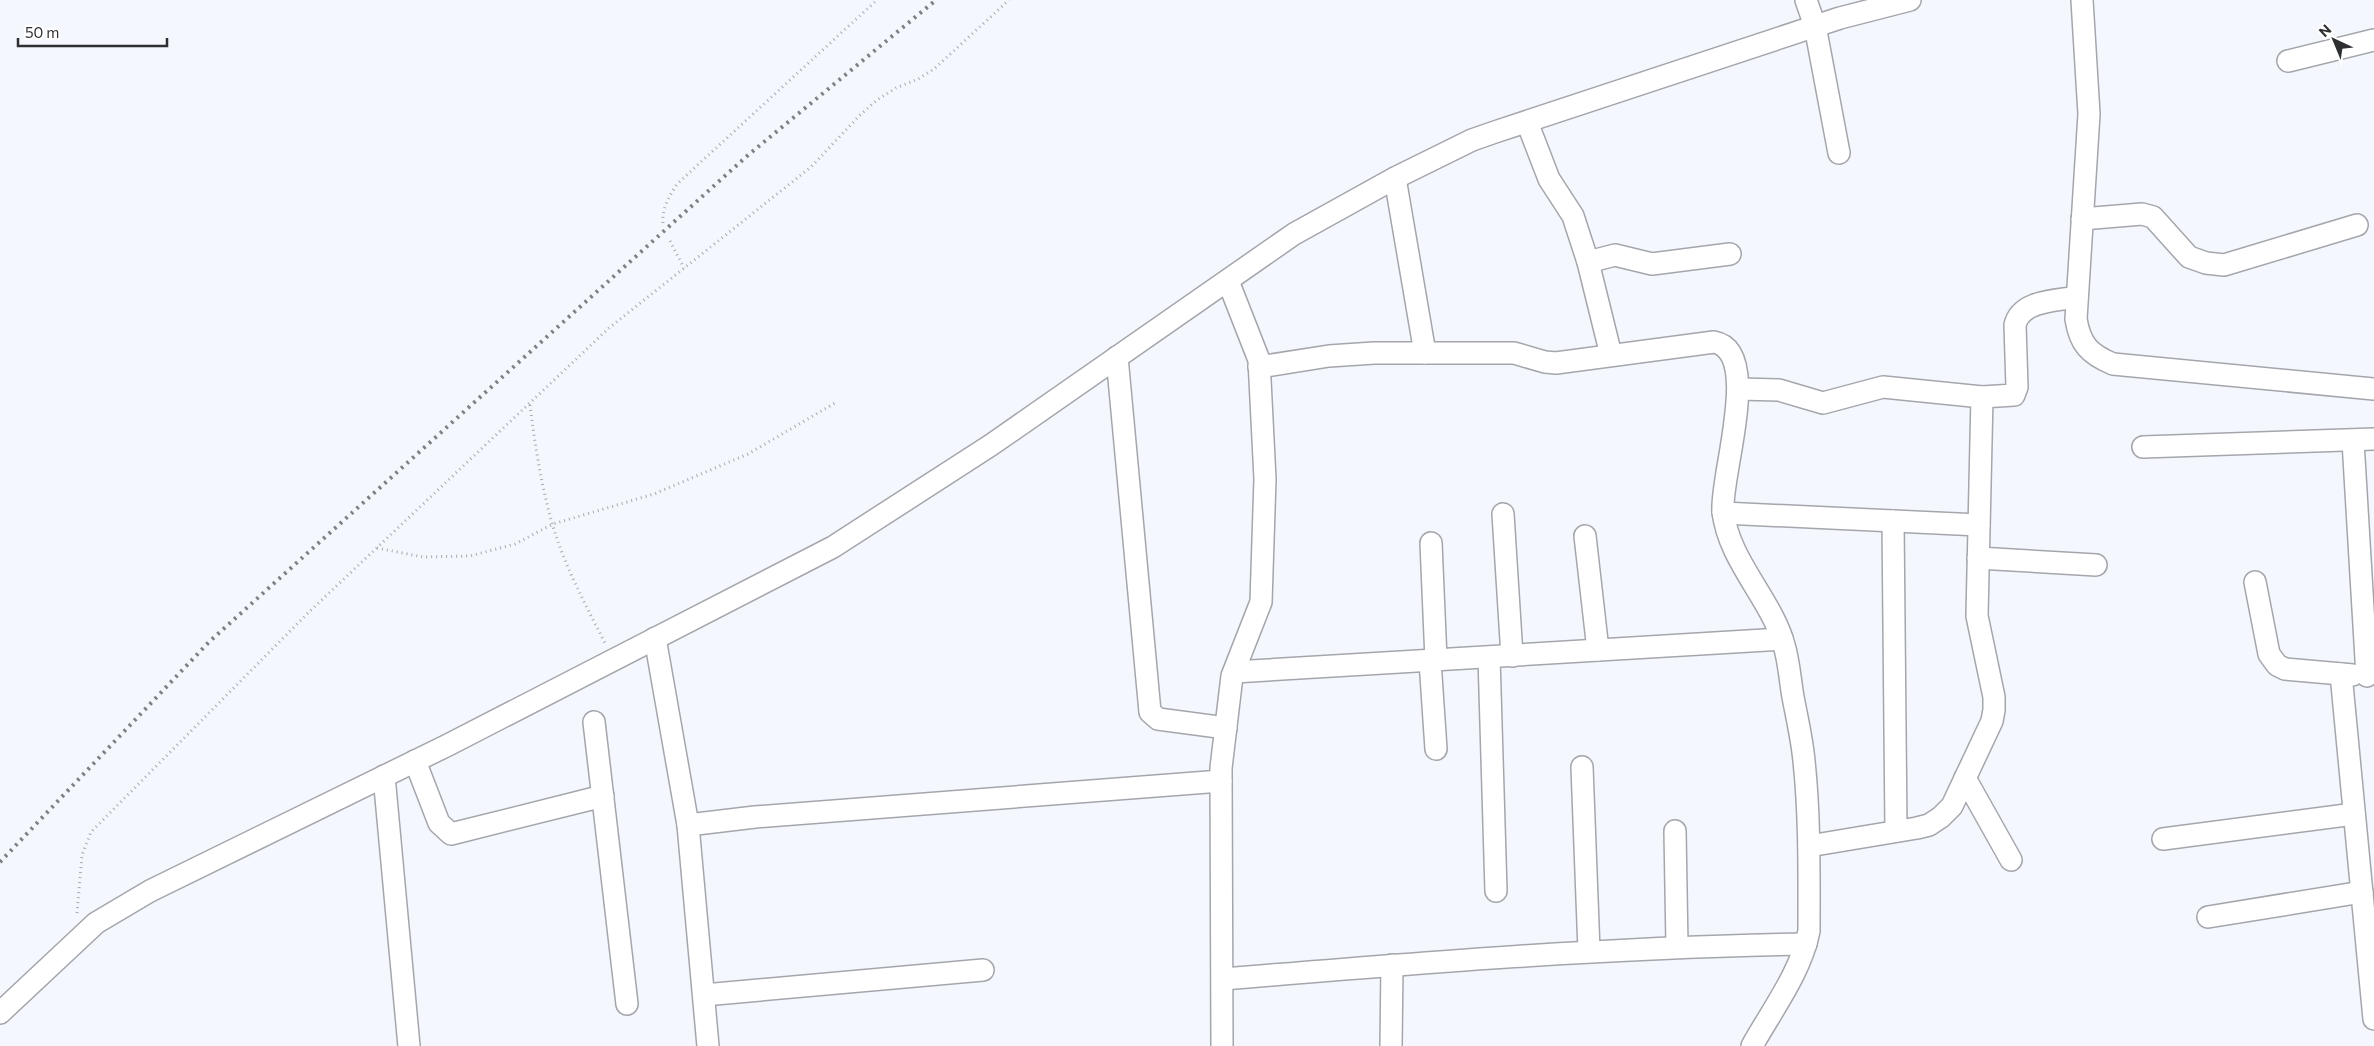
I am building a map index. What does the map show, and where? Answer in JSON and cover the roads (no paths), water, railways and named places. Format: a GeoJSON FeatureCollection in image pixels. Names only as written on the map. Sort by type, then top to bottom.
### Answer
{"type":"FeatureCollection","features":[{"type":"Feature","properties":{"kind":"street"},"geometry":{"type":"LineString","coordinates":[[1806,0],[1815,26],[1839,153]]}},
{"type":"Feature","properties":{"kind":"street"},"geometry":{"type":"LineString","coordinates":[[0,1013],[96,923],[150,890],[415,761],[833,547],[991,445],[1294,234],[1395,178],[1472,140],[1815,26],[1910,0]]}},
{"type":"Feature","properties":{"kind":"street"},"geometry":{"type":"LineString","coordinates":[[2082,0],[2089,114],[2076,319],[2079,335],[2087,347],[2098,358],[2113,364],[2374,389]]}},
{"type":"Feature","properties":{"kind":"street"},"geometry":{"type":"LineString","coordinates":[[2288,61],[2374,40]]}},
{"type":"Feature","properties":{"kind":"street"},"geometry":{"type":"LineString","coordinates":[[1527,122],[1549,180],[1570,208],[1588,262],[1611,355]]}},
{"type":"Feature","properties":{"kind":"street"},"geometry":{"type":"LineString","coordinates":[[1395,178],[1425,353]]}},
{"type":"Feature","properties":{"kind":"street"},"geometry":{"type":"LineString","coordinates":[[2082,219],[2142,214],[2153,218],[2189,257],[2206,263],[2224,265],[2357,225]]}},
{"type":"Feature","properties":{"kind":"street"},"geometry":{"type":"LineString","coordinates":[[1588,262],[1615,255],[1652,264],[1730,254]]}},
{"type":"Feature","properties":{"kind":"street"},"geometry":{"type":"LineString","coordinates":[[1222,1046],[1221,781],[1234,672],[1258,614],[1262,588],[1265,480],[1260,367],[1228,281]]}},
{"type":"Feature","properties":{"kind":"street"},"geometry":{"type":"LineString","coordinates":[[1739,389],[1778,390],[1823,403],[1883,387],[1982,397],[2010,396],[2016,391],[2015,324],[2020,312],[2026,307],[2077,297]]}},
{"type":"Feature","properties":{"kind":"street"},"geometry":{"type":"LineString","coordinates":[[1260,367],[1353,354],[1425,353],[1514,353],[1556,363],[1714,342],[1725,346],[1733,358],[1739,389],[1723,494],[1723,513],[1736,554],[1782,639],[1803,754],[1809,846],[1809,931],[1806,944],[1752,1046]]}},
{"type":"Feature","properties":{"kind":"street"},"geometry":{"type":"LineString","coordinates":[[1117,357],[1150,712],[1158,719],[1226,728]]}},
{"type":"Feature","properties":{"kind":"street"},"geometry":{"type":"LineString","coordinates":[[1809,846],[1929,825],[1941,817],[1952,806],[1992,721],[1994,697],[1977,616],[1982,397]]}},
{"type":"Feature","properties":{"kind":"street"},"geometry":{"type":"LineString","coordinates":[[2143,447],[2374,439]]}},
{"type":"Feature","properties":{"kind":"street"},"geometry":{"type":"LineString","coordinates":[[2255,582],[2269,654],[2272,660],[2285,669],[2371,676],[2353,440]]}},
{"type":"Feature","properties":{"kind":"street"},"geometry":{"type":"LineString","coordinates":[[1723,513],[1979,525]]}},
{"type":"Feature","properties":{"kind":"street"},"geometry":{"type":"LineString","coordinates":[[1503,514],[1512,656]]}},
{"type":"Feature","properties":{"kind":"street"},"geometry":{"type":"LineString","coordinates":[[1893,521],[1896,831]]}},
{"type":"Feature","properties":{"kind":"street"},"geometry":{"type":"LineString","coordinates":[[1585,536],[1598,650]]}},
{"type":"Feature","properties":{"kind":"street"},"geometry":{"type":"LineString","coordinates":[[1431,543],[1436,750]]}},
{"type":"Feature","properties":{"kind":"street"},"geometry":{"type":"LineString","coordinates":[[1978,558],[2096,565]]}},
{"type":"Feature","properties":{"kind":"street"},"geometry":{"type":"LineString","coordinates":[[655,638],[688,824],[708,1046]]}},
{"type":"Feature","properties":{"kind":"street"},"geometry":{"type":"LineString","coordinates":[[1234,672],[1782,639]]}},
{"type":"Feature","properties":{"kind":"street"},"geometry":{"type":"LineString","coordinates":[[1489,657],[1496,890]]}},
{"type":"Feature","properties":{"kind":"street"},"geometry":{"type":"LineString","coordinates":[[2341,674],[2374,1019]]}},
{"type":"Feature","properties":{"kind":"street"},"geometry":{"type":"LineString","coordinates":[[594,722],[627,1004]]}},
{"type":"Feature","properties":{"kind":"street"},"geometry":{"type":"LineString","coordinates":[[415,761],[439,823],[451,834],[603,796]]}},
{"type":"Feature","properties":{"kind":"street"},"geometry":{"type":"LineString","coordinates":[[1582,767],[1589,951]]}},
{"type":"Feature","properties":{"kind":"street"},"geometry":{"type":"LineString","coordinates":[[384,776],[409,1046]]}},
{"type":"Feature","properties":{"kind":"street"},"geometry":{"type":"LineString","coordinates":[[1965,778],[2011,860]]}},
{"type":"Feature","properties":{"kind":"street"},"geometry":{"type":"LineString","coordinates":[[688,824],[765,816],[1221,781]]}},
{"type":"Feature","properties":{"kind":"street"},"geometry":{"type":"LineString","coordinates":[[2163,839],[2354,814]]}},
{"type":"Feature","properties":{"kind":"street"},"geometry":{"type":"LineString","coordinates":[[1675,831],[1677,946]]}},
{"type":"Feature","properties":{"kind":"street"},"geometry":{"type":"LineString","coordinates":[[2208,917],[2362,892]]}},
{"type":"Feature","properties":{"kind":"street"},"geometry":{"type":"LineString","coordinates":[[1223,979],[1589,951],[1677,946],[1806,944]]}},
{"type":"Feature","properties":{"kind":"street"},"geometry":{"type":"LineString","coordinates":[[1391,1046],[1392,965]]}},
{"type":"Feature","properties":{"kind":"street"},"geometry":{"type":"LineString","coordinates":[[704,995],[983,970]]}},
{"type":"Feature","properties":{"kind":"railway"},"geometry":{"type":"LineString","coordinates":[[0,862],[209,642],[747,156],[936,0]]}}]}
